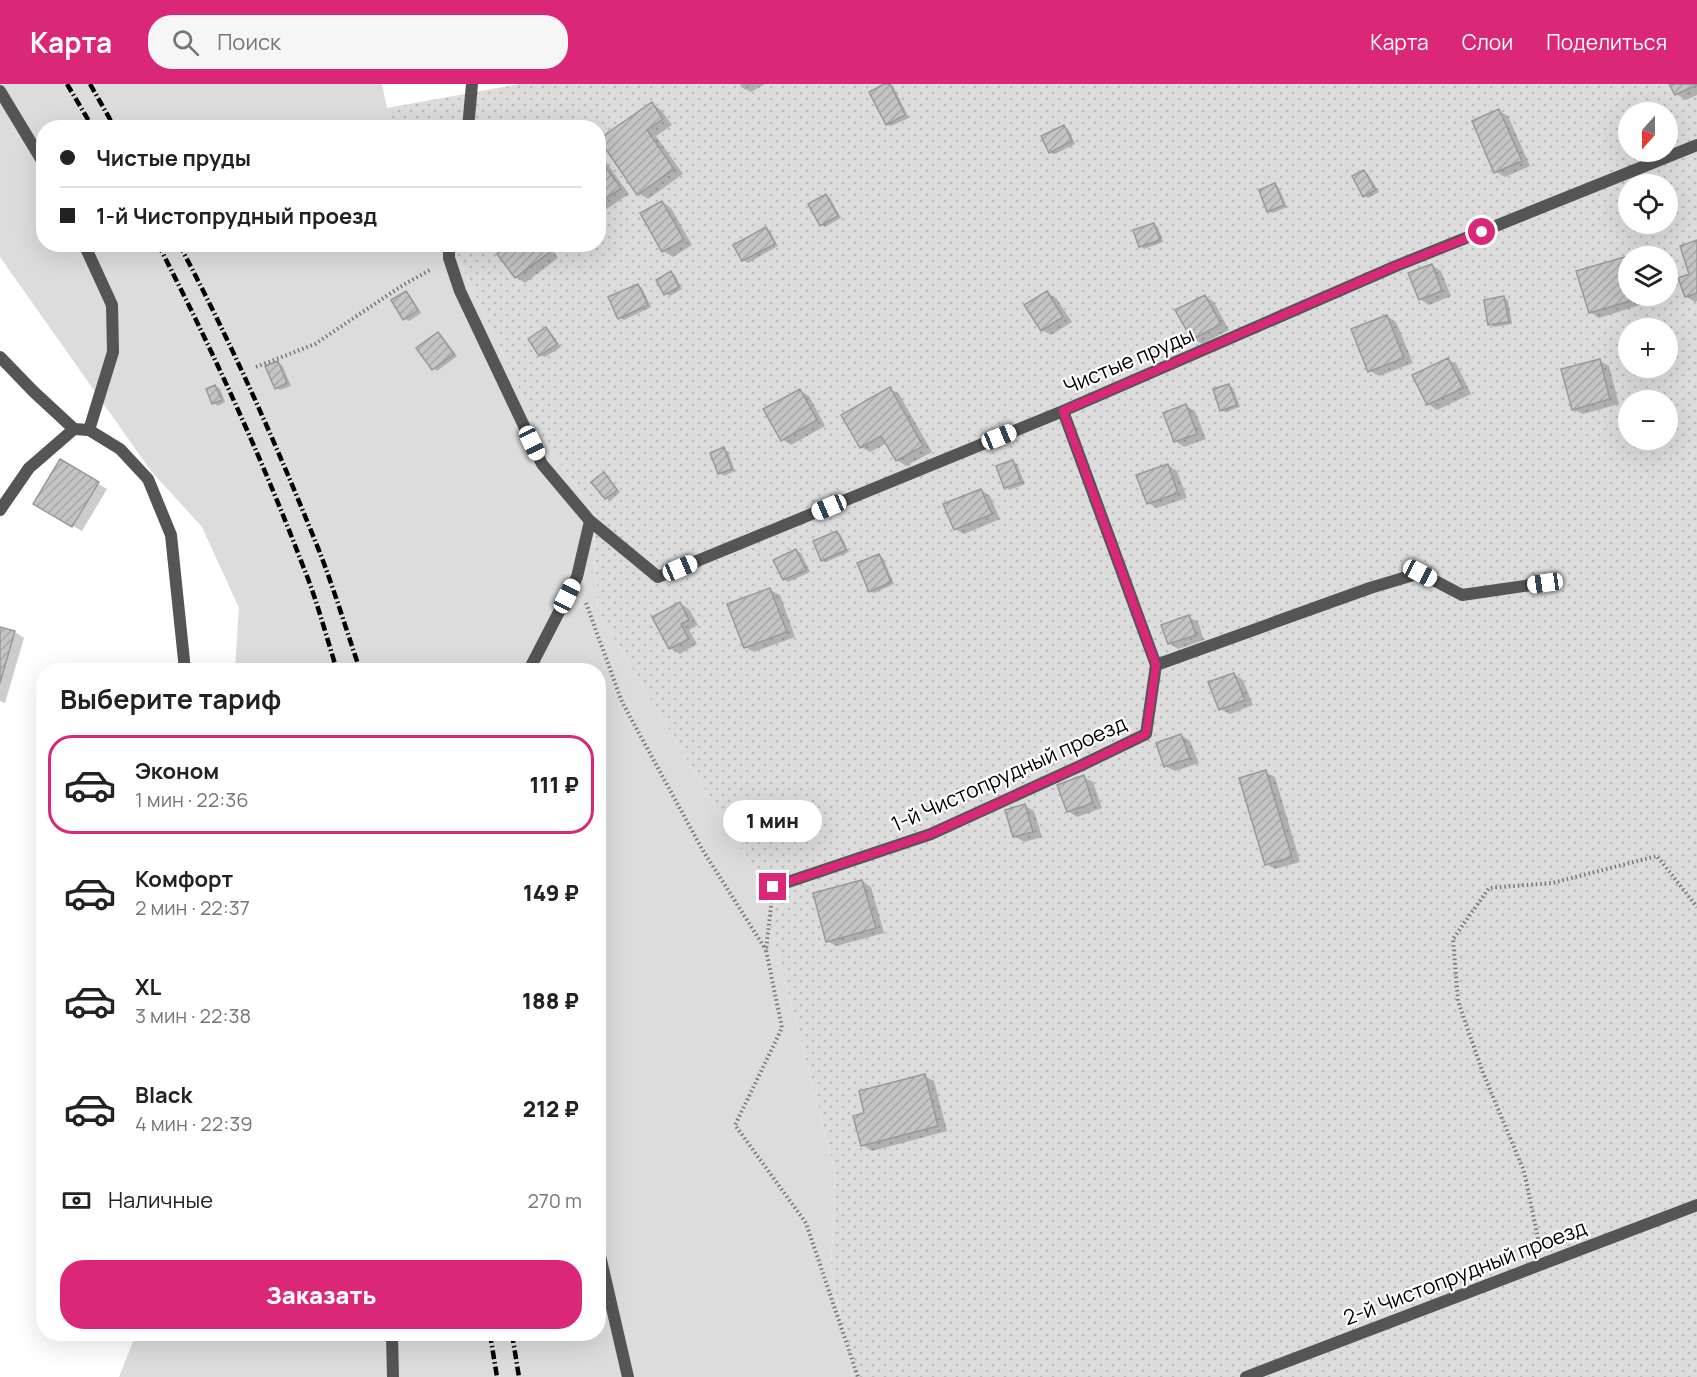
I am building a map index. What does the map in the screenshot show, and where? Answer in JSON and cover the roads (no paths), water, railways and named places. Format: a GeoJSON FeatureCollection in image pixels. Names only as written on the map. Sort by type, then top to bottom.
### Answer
{"type":"FeatureCollection","features":[{"type":"Feature","properties":{"kind":"street"},"geometry":{"type":"LineString","coordinates":[[469,120],[472,84]]}},
{"type":"Feature","properties":{"kind":"street"},"geometry":{"type":"LineString","coordinates":[[0,91],[36,151]]}},
{"type":"Feature","properties":{"kind":"street","name":"Чистые пруды"},"geometry":{"type":"LineString","coordinates":[[590,521],[658,577],[1063,411],[1396,266],[1697,145]]}},
{"type":"Feature","properties":{"kind":"street"},"geometry":{"type":"LineString","coordinates":[[88,252],[112,305],[113,352],[89,430]]}},
{"type":"Feature","properties":{"kind":"street"},"geometry":{"type":"LineString","coordinates":[[449,252],[460,291],[542,464],[590,521],[577,577],[533,663]]}},
{"type":"Feature","properties":{"kind":"street"},"geometry":{"type":"LineString","coordinates":[[0,357],[74,429],[89,430],[120,448],[148,479],[171,535],[184,663]]}},
{"type":"Feature","properties":{"kind":"street"},"geometry":{"type":"LineString","coordinates":[[1063,411],[1156,665],[1370,588],[1420,573],[1462,595],[1545,583]]}},
{"type":"Feature","properties":{"kind":"street"},"geometry":{"type":"LineString","coordinates":[[0,510],[29,468],[74,429]]}},
{"type":"Feature","properties":{"kind":"street","name":"1-й Чистопрудный проезд"},"geometry":{"type":"LineString","coordinates":[[773,887],[931,834],[1146,734],[1156,665]]}},
{"type":"Feature","properties":{"kind":"street","name":"2-й Чистопрудный проезд"},"geometry":{"type":"LineString","coordinates":[[1246,1377],[1697,1205]]}},
{"type":"Feature","properties":{"kind":"street"},"geometry":{"type":"LineString","coordinates":[[606,1281],[628,1377]]}},
{"type":"Feature","properties":{"kind":"street"},"geometry":{"type":"LineString","coordinates":[[392,1341],[393,1377]]}},
{"type":"Feature","properties":{"kind":"railway"},"geometry":{"type":"LineString","coordinates":[[67,84],[88,120]]}},
{"type":"Feature","properties":{"kind":"railway"},"geometry":{"type":"LineString","coordinates":[[90,84],[110,120]]}},
{"type":"Feature","properties":{"kind":"railway"},"geometry":{"type":"LineString","coordinates":[[162,252],[198,323],[253,443],[308,579],[335,663]]}},
{"type":"Feature","properties":{"kind":"railway"},"geometry":{"type":"LineString","coordinates":[[183,252],[236,358],[288,474],[325,568],[358,663]]}},
{"type":"Feature","properties":{"kind":"railway"},"geometry":{"type":"LineString","coordinates":[[491,1341],[497,1377]]}},
{"type":"Feature","properties":{"kind":"railway"},"geometry":{"type":"LineString","coordinates":[[513,1341],[519,1377]]}}]}
